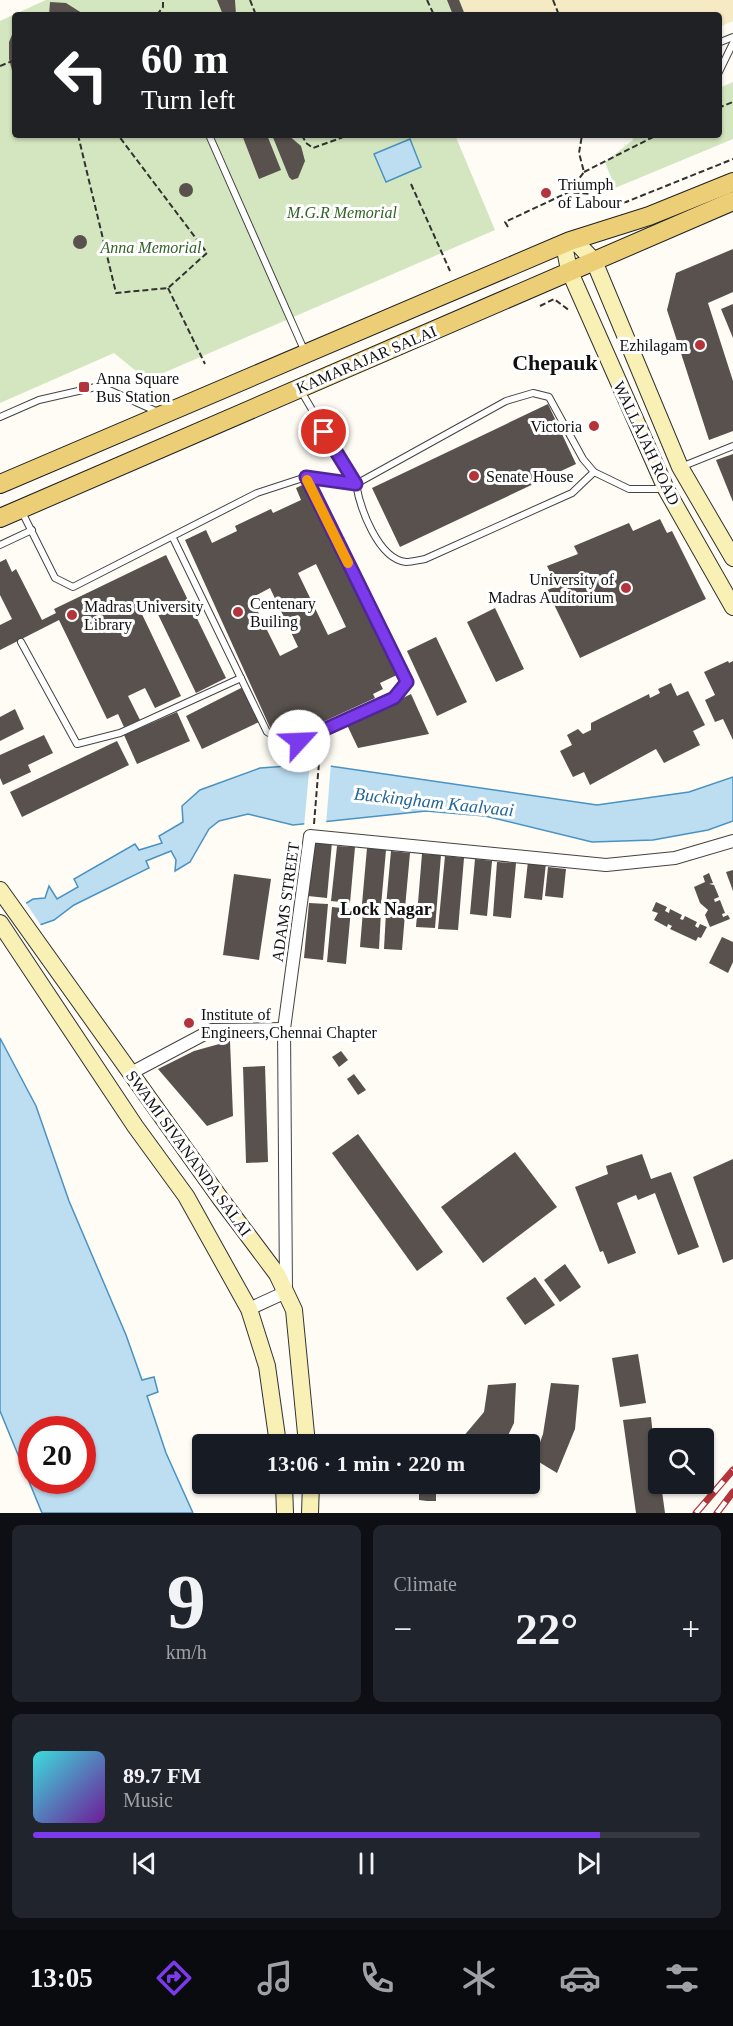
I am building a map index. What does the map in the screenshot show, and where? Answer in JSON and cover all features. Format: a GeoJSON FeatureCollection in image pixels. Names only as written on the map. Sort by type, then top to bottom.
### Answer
{"type":"FeatureCollection","features":[{"type":"Feature","properties":{"kind":"main road","name":"KAMARAJAR SALAI"},"geometry":{"type":"LineString","coordinates":[[0,484],[570,241],[649,216],[733,182]]}},
{"type":"Feature","properties":{"kind":"main road","name":"KAMARAJAR SALAI"},"geometry":{"type":"LineString","coordinates":[[0,518],[733,201]]}},
{"type":"Feature","properties":{"kind":"street","name":"WALLAJAH ROAD"},"geometry":{"type":"LineString","coordinates":[[733,558],[680,467],[594,261],[578,243],[570,241],[566,250],[569,270],[666,489],[733,607]]}},
{"type":"Feature","properties":{"kind":"street","name":"ADAMS STREET"},"geometry":{"type":"LineString","coordinates":[[286,1292],[284,1029],[310,836],[606,865],[675,858],[733,841]]}},
{"type":"Feature","properties":{"kind":"street","name":"SWAMI SIVANANDA SALAI"},"geometry":{"type":"LineString","coordinates":[[4,896],[277,1274],[294,1310],[306,1434]]}},
{"type":"Feature","properties":{"kind":"street","name":"SWAMI SIVANANDA SALAI"},"geometry":{"type":"LineString","coordinates":[[0,923],[135,1126],[186,1196],[249,1309],[267,1366],[277,1434]]}},
{"type":"Feature","properties":{"kind":"street"},"geometry":{"type":"LineString","coordinates":[[131,1073],[212,1030],[284,1029]]}},
{"type":"Feature","properties":{"kind":"street"},"geometry":{"type":"LineString","coordinates":[[249,1309],[286,1292]]}},
{"type":"Feature","properties":{"kind":"street"},"geometry":{"type":"LineString","coordinates":[[284,1494],[285,1513]]}},
{"type":"Feature","properties":{"kind":"street"},"geometry":{"type":"LineString","coordinates":[[310,1513],[311,1494]]}},
{"type":"Feature","properties":{"kind":"lane"},"geometry":{"type":"LineString","coordinates":[[722,66],[733,43]]}},
{"type":"Feature","properties":{"kind":"lane"},"geometry":{"type":"LineString","coordinates":[[210,138],[306,352]]}},
{"type":"Feature","properties":{"kind":"lane"},"geometry":{"type":"LineString","coordinates":[[0,417],[39,400],[100,387],[164,415]]}},
{"type":"Feature","properties":{"kind":"lane"},"geometry":{"type":"LineString","coordinates":[[299,387],[356,484],[361,507],[378,539],[388,554],[406,562],[425,559],[572,493],[594,472]]}},
{"type":"Feature","properties":{"kind":"lane"},"geometry":{"type":"LineString","coordinates":[[20,508],[56,578],[73,587],[173,538],[257,493],[306,477],[356,484],[506,401],[533,393],[549,397],[583,459],[594,472],[629,489],[666,489]]}},
{"type":"Feature","properties":{"kind":"lane"},"geometry":{"type":"LineString","coordinates":[[680,467],[733,446]]}},
{"type":"Feature","properties":{"kind":"lane"},"geometry":{"type":"LineString","coordinates":[[173,538],[267,732],[283,740],[299,741],[394,698],[407,682],[306,477]]}},
{"type":"Feature","properties":{"kind":"lane"},"geometry":{"type":"LineString","coordinates":[[0,545],[32,530]]}},
{"type":"Feature","properties":{"kind":"lane"},"geometry":{"type":"LineString","coordinates":[[21,642],[77,744],[120,733],[241,678]]}},
{"type":"Feature","properties":{"kind":"path"},"geometry":{"type":"LineString","coordinates":[[79,138],[116,293],[168,288],[207,254],[120,138]]}},
{"type":"Feature","properties":{"kind":"path"},"geometry":{"type":"LineString","coordinates":[[304,138],[310,146],[317,148],[342,138]]}},
{"type":"Feature","properties":{"kind":"path"},"geometry":{"type":"LineString","coordinates":[[582,138],[579,153],[584,172]]}},
{"type":"Feature","properties":{"kind":"path"},"geometry":{"type":"LineString","coordinates":[[508,227],[505,222],[568,192],[584,172],[651,138]]}},
{"type":"Feature","properties":{"kind":"path"},"geometry":{"type":"LineString","coordinates":[[568,192],[590,194],[608,206],[626,202],[733,159]]}},
{"type":"Feature","properties":{"kind":"path"},"geometry":{"type":"LineString","coordinates":[[411,184],[450,271]]}},
{"type":"Feature","properties":{"kind":"path"},"geometry":{"type":"LineString","coordinates":[[168,288],[204,364]]}},
{"type":"Feature","properties":{"kind":"path"},"geometry":{"type":"LineString","coordinates":[[540,306],[554,299],[576,316]]}},
{"type":"Feature","properties":{"kind":"path"},"geometry":{"type":"LineString","coordinates":[[313,829],[320,755]]}},
{"type":"Feature","properties":{"kind":"green space","name":"Anna Memorial"},"geometry":{"type":"Polygon","coordinates":[[[46,0],[460,0],[465,12],[20,12],[46,0]]]}},
{"type":"Feature","properties":{"kind":"green space","name":"Anna Memorial"},"geometry":{"type":"Polygon","coordinates":[[[12,16],[12,138],[456,138],[495,230],[147,380],[114,353],[0,403],[0,21],[12,16]]]}},
{"type":"Feature","properties":{"kind":"green space"},"geometry":{"type":"Polygon","coordinates":[[[733,82],[733,139],[615,188],[605,162],[633,140],[632,138],[722,138],[722,87],[733,82]]]}},
{"type":"Feature","properties":{"kind":"sand"},"geometry":{"type":"Polygon","coordinates":[[[460,0],[733,0],[733,21],[722,26],[722,12],[465,12],[460,0]]]}},
{"type":"Feature","properties":{"kind":"water"},"geometry":{"type":"Polygon","coordinates":[[[410,139],[421,167],[386,182],[374,154],[410,139]]]}},
{"type":"Feature","properties":{"kind":"water","name":"Buckingham Kaalvaai"},"geometry":{"type":"Polygon","coordinates":[[[316,764],[597,805],[689,792],[733,777],[733,821],[708,830],[653,840],[592,842],[485,816],[426,811],[293,825],[248,814],[219,821],[209,829],[190,862],[175,871],[176,860],[171,851],[146,861],[149,868],[74,905],[54,920],[25,930],[12,912],[33,899],[45,898],[49,886],[57,899],[78,887],[74,879],[135,844],[139,850],[162,843],[159,836],[183,822],[182,806],[200,790],[260,768],[316,764]]]}},
{"type":"Feature","properties":{"kind":"water"},"geometry":{"type":"Polygon","coordinates":[[[0,1038],[36,1106],[69,1201],[126,1335],[142,1380],[154,1377],[158,1392],[147,1396],[166,1453],[193,1513],[42,1513],[34,1494],[96,1494],[96,1416],[18,1416],[18,1455],[0,1411],[0,1038]]]}},
{"type":"Feature","properties":{"kind":"pier"},"geometry":{"type":"Polygon","coordinates":[[[310,761],[331,763],[326,825],[304,827],[310,761]]]}},
{"type":"Feature","properties":{"kind":"pier"},"geometry":{"type":"Polygon","coordinates":[[[24,900],[42,927],[20,937],[4,949],[1,955],[0,916],[24,900]]]}},
{"type":"Feature","properties":{"kind":"building"},"geometry":{"type":"Polygon","coordinates":[[[217,0],[235,0],[236,12],[222,12],[217,0]]]}},
{"type":"Feature","properties":{"kind":"building"},"geometry":{"type":"Polygon","coordinates":[[[447,0],[459,0],[464,12],[452,12],[447,0]]]}},
{"type":"Feature","properties":{"kind":"building"},"geometry":{"type":"Polygon","coordinates":[[[50,2],[66,3],[80,12],[49,12],[50,2]]]}},
{"type":"Feature","properties":{"kind":"building"},"geometry":{"type":"Polygon","coordinates":[[[12,35],[12,70],[9,59],[9,42],[12,35]]]}},
{"type":"Feature","properties":{"kind":"building"},"geometry":{"type":"Polygon","coordinates":[[[243,138],[268,138],[281,170],[259,179],[243,138]]]}},
{"type":"Feature","properties":{"kind":"building"},"geometry":{"type":"Polygon","coordinates":[[[273,138],[292,138],[301,146],[305,161],[298,178],[292,180],[273,138]]]}},
{"type":"Feature","properties":{"kind":"building"},"geometry":{"type":"Polygon","coordinates":[[[186,183],[191,185],[193,190],[191,195],[186,197],[181,195],[179,190],[181,185],[186,183]]]}},
{"type":"Feature","properties":{"kind":"building"},"geometry":{"type":"Polygon","coordinates":[[[80,235],[85,237],[87,242],[85,247],[80,249],[75,247],[73,242],[75,237],[80,235]]]}},
{"type":"Feature","properties":{"kind":"building","name":"Ezhilagam"},"geometry":{"type":"Polygon","coordinates":[[[733,249],[733,292],[708,303],[733,381],[733,431],[709,440],[667,310],[676,273],[733,249]]]}},
{"type":"Feature","properties":{"kind":"building"},"geometry":{"type":"Polygon","coordinates":[[[733,304],[733,338],[721,309],[733,304]]]}},
{"type":"Feature","properties":{"kind":"building","name":"Senate House"},"geometry":{"type":"Polygon","coordinates":[[[548,404],[576,464],[400,547],[372,488],[548,404]]]}},
{"type":"Feature","properties":{"kind":"building"},"geometry":{"type":"Polygon","coordinates":[[[733,454],[733,502],[716,460],[733,454]]]}},
{"type":"Feature","properties":{"kind":"building","name":"Centenary Builing"},"geometry":{"type":"Polygon","coordinates":[[[311,481],[399,674],[380,683],[383,689],[373,694],[375,698],[314,726],[312,722],[300,727],[297,722],[273,734],[185,540],[206,530],[212,543],[237,531],[235,526],[271,509],[273,513],[301,500],[296,488],[311,481]],[[316,564],[298,573],[328,635],[346,627],[316,564]],[[270,588],[251,598],[280,656],[298,647],[270,588]]]}},
{"type":"Feature","properties":{"kind":"building","name":"University of Madras Auditorium"},"geometry":{"type":"Polygon","coordinates":[[[660,519],[667,533],[672,531],[706,599],[580,658],[547,590],[557,586],[547,566],[578,554],[574,546],[629,523],[633,531],[660,519]]]}},
{"type":"Feature","properties":{"kind":"building"},"geometry":{"type":"Polygon","coordinates":[[[166,555],[226,678],[196,693],[153,604],[140,610],[181,696],[155,708],[145,688],[128,696],[140,720],[124,727],[118,714],[107,719],[59,620],[0,650],[0,625],[12,619],[0,595],[0,562],[6,559],[12,572],[16,569],[42,620],[56,613],[54,609],[166,555]]]}},
{"type":"Feature","properties":{"kind":"building"},"geometry":{"type":"Polygon","coordinates":[[[495,608],[524,669],[496,682],[467,622],[495,608]]]}},
{"type":"Feature","properties":{"kind":"building"},"geometry":{"type":"Polygon","coordinates":[[[436,637],[467,702],[437,716],[407,651],[436,637]]]}},
{"type":"Feature","properties":{"kind":"building"},"geometry":{"type":"Polygon","coordinates":[[[728,661],[729,663],[733,661],[733,740],[723,719],[715,722],[705,700],[715,695],[704,672],[728,661]]]}},
{"type":"Feature","properties":{"kind":"building"},"geometry":{"type":"Polygon","coordinates":[[[671,683],[677,696],[688,691],[705,725],[693,731],[700,745],[664,763],[656,749],[590,785],[584,772],[573,777],[560,751],[572,745],[567,735],[578,729],[583,734],[591,730],[591,723],[649,694],[650,698],[660,693],[658,689],[671,683]]]}},
{"type":"Feature","properties":{"kind":"building"},"geometry":{"type":"Polygon","coordinates":[[[243,687],[259,722],[202,749],[186,716],[243,687]]]}},
{"type":"Feature","properties":{"kind":"building"},"geometry":{"type":"Polygon","coordinates":[[[411,694],[429,734],[358,748],[347,725],[411,694]]]}},
{"type":"Feature","properties":{"kind":"building"},"geometry":{"type":"Polygon","coordinates":[[[15,709],[24,729],[0,741],[0,717],[15,709]]]}},
{"type":"Feature","properties":{"kind":"building"},"geometry":{"type":"Polygon","coordinates":[[[177,712],[190,741],[137,764],[124,735],[177,712]]]}},
{"type":"Feature","properties":{"kind":"building"},"geometry":{"type":"Polygon","coordinates":[[[44,735],[53,753],[28,765],[31,772],[3,785],[0,778],[0,755],[44,735]]]}},
{"type":"Feature","properties":{"kind":"building"},"geometry":{"type":"Polygon","coordinates":[[[117,741],[129,765],[22,817],[10,792],[117,741]]]}},
{"type":"Feature","properties":{"kind":"building"},"geometry":{"type":"Polygon","coordinates":[[[313,840],[332,842],[327,898],[308,896],[313,840]]]}},
{"type":"Feature","properties":{"kind":"building"},"geometry":{"type":"Polygon","coordinates":[[[337,846],[355,847],[350,903],[331,901],[337,846]]]}},
{"type":"Feature","properties":{"kind":"building"},"geometry":{"type":"Polygon","coordinates":[[[367,848],[386,850],[381,906],[362,904],[367,848]]]}},
{"type":"Feature","properties":{"kind":"building"},"geometry":{"type":"Polygon","coordinates":[[[391,851],[410,853],[405,908],[386,906],[391,851]]]}},
{"type":"Feature","properties":{"kind":"building"},"geometry":{"type":"Polygon","coordinates":[[[422,854],[441,855],[435,928],[416,927],[422,854]]]}},
{"type":"Feature","properties":{"kind":"building"},"geometry":{"type":"Polygon","coordinates":[[[445,856],[464,858],[458,930],[438,929],[445,856]]]}},
{"type":"Feature","properties":{"kind":"building"},"geometry":{"type":"Polygon","coordinates":[[[475,859],[492,861],[487,916],[470,914],[475,859]]]}},
{"type":"Feature","properties":{"kind":"building"},"geometry":{"type":"Polygon","coordinates":[[[528,861],[546,863],[542,900],[524,898],[528,861]]]}},
{"type":"Feature","properties":{"kind":"building"},"geometry":{"type":"Polygon","coordinates":[[[497,862],[516,863],[511,918],[493,916],[497,862]]]}},
{"type":"Feature","properties":{"kind":"building"},"geometry":{"type":"Polygon","coordinates":[[[548,867],[566,869],[563,898],[545,896],[548,867]]]}},
{"type":"Feature","properties":{"kind":"building"},"geometry":{"type":"Polygon","coordinates":[[[733,870],[733,891],[726,872],[733,870]]]}},
{"type":"Feature","properties":{"kind":"building"},"geometry":{"type":"Polygon","coordinates":[[[709,873],[713,883],[709,884],[714,885],[719,897],[714,899],[715,902],[720,900],[725,913],[722,914],[723,917],[728,915],[730,919],[710,927],[705,915],[708,910],[700,903],[694,887],[705,882],[703,876],[709,873]]]}},
{"type":"Feature","properties":{"kind":"building"},"geometry":{"type":"Polygon","coordinates":[[[234,874],[271,879],[259,960],[223,955],[234,874]]]}},
{"type":"Feature","properties":{"kind":"building"},"geometry":{"type":"Polygon","coordinates":[[[656,902],[667,907],[665,911],[669,913],[670,909],[682,915],[680,919],[683,920],[685,916],[697,922],[695,926],[698,928],[700,924],[707,927],[701,938],[698,937],[696,941],[670,929],[672,926],[668,924],[667,927],[654,920],[658,913],[652,911],[656,902]]]}},
{"type":"Feature","properties":{"kind":"building"},"geometry":{"type":"Polygon","coordinates":[[[309,903],[328,904],[323,960],[304,958],[309,903]]]}},
{"type":"Feature","properties":{"kind":"building"},"geometry":{"type":"Polygon","coordinates":[[[332,907],[351,909],[346,964],[327,962],[332,907]]]}},
{"type":"Feature","properties":{"kind":"building"},"geometry":{"type":"Polygon","coordinates":[[[363,911],[381,912],[379,949],[360,947],[363,911]]]}},
{"type":"Feature","properties":{"kind":"building"},"geometry":{"type":"Polygon","coordinates":[[[386,912],[405,914],[402,950],[384,949],[386,912]]]}},
{"type":"Feature","properties":{"kind":"building"},"geometry":{"type":"Polygon","coordinates":[[[722,937],[733,942],[733,962],[728,973],[709,963],[722,937]]]}},
{"type":"Feature","properties":{"kind":"building"},"geometry":{"type":"Polygon","coordinates":[[[230,1041],[233,1116],[207,1126],[158,1069],[194,1051],[230,1041]]]}},
{"type":"Feature","properties":{"kind":"building"},"geometry":{"type":"Polygon","coordinates":[[[341,1051],[348,1060],[339,1067],[332,1057],[341,1051]]]}},
{"type":"Feature","properties":{"kind":"building"},"geometry":{"type":"Polygon","coordinates":[[[265,1066],[268,1162],[246,1163],[243,1067],[265,1066]]]}},
{"type":"Feature","properties":{"kind":"building"},"geometry":{"type":"Polygon","coordinates":[[[354,1074],[366,1090],[358,1095],[347,1079],[354,1074]]]}},
{"type":"Feature","properties":{"kind":"building"},"geometry":{"type":"Polygon","coordinates":[[[358,1134],[443,1252],[417,1271],[332,1153],[358,1134]]]}},
{"type":"Feature","properties":{"kind":"building"},"geometry":{"type":"Polygon","coordinates":[[[515,1152],[557,1207],[483,1263],[441,1207],[515,1152]]]}},
{"type":"Feature","properties":{"kind":"building"},"geometry":{"type":"Polygon","coordinates":[[[642,1154],[651,1179],[671,1172],[699,1247],[678,1255],[655,1193],[638,1200],[636,1195],[617,1203],[636,1253],[608,1264],[603,1251],[600,1252],[575,1187],[608,1174],[606,1166],[642,1154]]]}},
{"type":"Feature","properties":{"kind":"building"},"geometry":{"type":"Polygon","coordinates":[[[733,1159],[733,1259],[723,1263],[693,1177],[733,1159]]]}},
{"type":"Feature","properties":{"kind":"building"},"geometry":{"type":"Polygon","coordinates":[[[565,1264],[581,1287],[560,1302],[544,1280],[565,1264]]]}},
{"type":"Feature","properties":{"kind":"building"},"geometry":{"type":"Polygon","coordinates":[[[535,1277],[555,1305],[525,1325],[506,1298],[535,1277]]]}},
{"type":"Feature","properties":{"kind":"building"},"geometry":{"type":"Polygon","coordinates":[[[638,1354],[646,1403],[620,1407],[612,1358],[638,1354]]]}},
{"type":"Feature","properties":{"kind":"building"},"geometry":{"type":"Polygon","coordinates":[[[516,1383],[514,1423],[509,1434],[465,1434],[484,1412],[488,1385],[516,1383]]]}},
{"type":"Feature","properties":{"kind":"building"},"geometry":{"type":"Polygon","coordinates":[[[551,1383],[579,1385],[575,1429],[557,1473],[540,1463],[540,1442],[551,1383]]]}},
{"type":"Feature","properties":{"kind":"building"},"geometry":{"type":"Polygon","coordinates":[[[651,1417],[652,1428],[648,1428],[648,1494],[662,1494],[665,1513],[636,1513],[623,1420],[651,1417]]]}},
{"type":"Feature","properties":{"kind":"building"},"geometry":{"type":"Polygon","coordinates":[[[419,1494],[436,1494],[436,1501],[419,1500],[419,1494]]]}},
{"type":"Feature","properties":{"kind":"railway"},"geometry":{"type":"LineString","coordinates":[[696,1513],[733,1470]]}},
{"type":"Feature","properties":{"kind":"railway"},"geometry":{"type":"LineString","coordinates":[[717,1513],[733,1492]]}},
{"type":"Feature","properties":{"kind":"slow traffic"},"geometry":{"type":"LineString","coordinates":[[307,480],[348,563]]}},
{"type":"Feature","properties":{"kind":"place","name":"Triumph of Labour"},"geometry":{"type":"Point","coordinates":[546,193]}},
{"type":"Feature","properties":{"kind":"place","name":"Ezhilagam"},"geometry":{"type":"Point","coordinates":[700,345]}},
{"type":"Feature","properties":{"kind":"place","name":"Anna Square Bus Station"},"geometry":{"type":"Point","coordinates":[84,387]}},
{"type":"Feature","properties":{"kind":"place","name":"Victoria"},"geometry":{"type":"Point","coordinates":[594,426]}},
{"type":"Feature","properties":{"kind":"place","name":"Senate House"},"geometry":{"type":"Point","coordinates":[474,476]}},
{"type":"Feature","properties":{"kind":"place","name":"University of Madras Auditorium"},"geometry":{"type":"Point","coordinates":[626,588]}},
{"type":"Feature","properties":{"kind":"place","name":"Centenary Builing"},"geometry":{"type":"Point","coordinates":[238,612]}},
{"type":"Feature","properties":{"kind":"place","name":"Madras University Library"},"geometry":{"type":"Point","coordinates":[72,615]}},
{"type":"Feature","properties":{"kind":"place","name":"Institute of Engineers,Chennai Chapter"},"geometry":{"type":"Point","coordinates":[189,1023]}},
{"type":"Feature","properties":{"kind":"district","name":"Chepauk"},"geometry":{"type":"Point","coordinates":[555,362]}},
{"type":"Feature","properties":{"kind":"district","name":"Lock Nagar"},"geometry":{"type":"Point","coordinates":[386,909]}},
{"type":"Feature","properties":{"kind":"route"},"geometry":{"type":"LineString","coordinates":[[299,741],[394,698],[407,682],[306,477],[356,484],[324,432]]}},
{"type":"Feature","properties":{"kind":"park label","name":"M.G.R Memorial"},"geometry":{"type":"Point","coordinates":[342,212]}}]}
